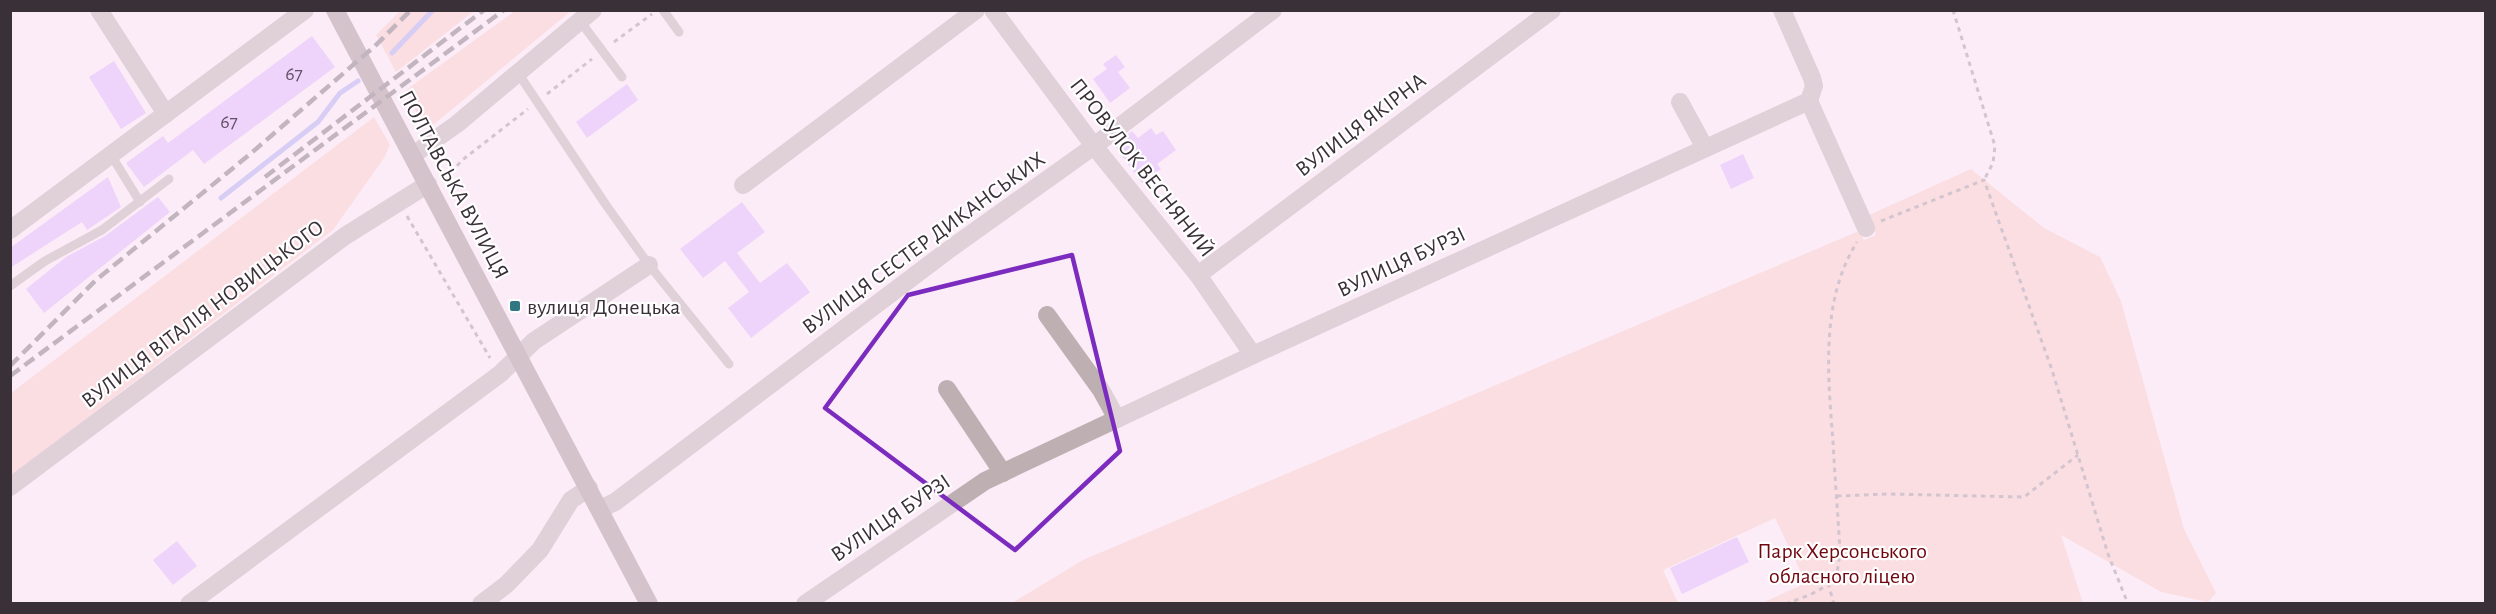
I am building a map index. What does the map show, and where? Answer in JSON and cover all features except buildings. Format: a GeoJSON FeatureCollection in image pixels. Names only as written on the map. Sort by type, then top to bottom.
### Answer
{"type":"FeatureCollection","features":[{"type":"Feature","properties":{"kind":"main road","name":"ПОЛТАВСЬКА ВУЛИЦЯ"},"geometry":{"type":"LineString","coordinates":[[335,10],[649,603]]}},
{"type":"Feature","properties":{"kind":"street"},"geometry":{"type":"LineString","coordinates":[[99,10],[166,114]]}},
{"type":"Feature","properties":{"kind":"street"},"geometry":{"type":"LineString","coordinates":[[10,230],[305,10]]}},
{"type":"Feature","properties":{"kind":"street"},"geometry":{"type":"LineString","coordinates":[[743,185],[976,10]]}},
{"type":"Feature","properties":{"kind":"street","name":"ПРОВУЛОК ВЕСНЯНИЙ"},"geometry":{"type":"LineString","coordinates":[[993,10],[1094,146],[1198,275],[1253,355]]}},
{"type":"Feature","properties":{"kind":"street","name":"ВУЛИЦЯ СЕСТЕР ДИКАНСЬКИХ"},"geometry":{"type":"LineString","coordinates":[[600,509],[624,495],[947,251],[1094,146],[1274,10]]}},
{"type":"Feature","properties":{"kind":"street","name":"ВУЛИЦЯ ЯКІРНА"},"geometry":{"type":"LineString","coordinates":[[1198,275],[1552,10]]}},
{"type":"Feature","properties":{"kind":"street"},"geometry":{"type":"LineString","coordinates":[[1782,10],[1812,78],[1814,86],[1809,101],[1866,228]]}},
{"type":"Feature","properties":{"kind":"street"},"geometry":{"type":"LineString","coordinates":[[413,154],[457,124],[586,16]]}},
{"type":"Feature","properties":{"kind":"street","name":"ВУЛИЦЯ БУРЗІ"},"geometry":{"type":"LineString","coordinates":[[806,603],[985,481],[1253,355],[1809,101]]}},
{"type":"Feature","properties":{"kind":"street"},"geometry":{"type":"LineString","coordinates":[[1680,102],[1705,148]]}},
{"type":"Feature","properties":{"kind":"street","name":"ВУЛИЦЯ ВІТАЛІЯ НОВИЦЬКОГО"},"geometry":{"type":"LineString","coordinates":[[10,487],[345,236],[428,184]]}},
{"type":"Feature","properties":{"kind":"street"},"geometry":{"type":"LineString","coordinates":[[189,603],[500,374],[534,341],[649,264]]}},
{"type":"Feature","properties":{"kind":"street"},"geometry":{"type":"LineString","coordinates":[[1047,315],[1101,390],[1117,419]]}},
{"type":"Feature","properties":{"kind":"street"},"geometry":{"type":"LineString","coordinates":[[946,389],[1003,473]]}},
{"type":"Feature","properties":{"kind":"street"},"geometry":{"type":"LineString","coordinates":[[481,603],[506,585],[540,550],[571,500],[589,488]]}},
{"type":"Feature","properties":{"kind":"lane"},"geometry":{"type":"LineString","coordinates":[[663,10],[679,32]]}},
{"type":"Feature","properties":{"kind":"lane"},"geometry":{"type":"LineString","coordinates":[[586,16],[622,77]]}},
{"type":"Feature","properties":{"kind":"lane"},"geometry":{"type":"LineString","coordinates":[[518,73],[606,205],[649,264],[729,364]]}},
{"type":"Feature","properties":{"kind":"lane"},"geometry":{"type":"LineString","coordinates":[[111,155],[140,202]]}},
{"type":"Feature","properties":{"kind":"lane"},"geometry":{"type":"LineString","coordinates":[[10,286],[45,261],[102,230],[169,179]]}},
{"type":"Feature","properties":{"kind":"path"},"geometry":{"type":"LineString","coordinates":[[1786,603],[1813,593],[1828,583],[1837,572],[1840,552],[1828,372],[1832,310],[1845,261],[1866,228],[1984,180],[1993,163],[1995,146],[1953,10]]}},
{"type":"Feature","properties":{"kind":"path"},"geometry":{"type":"LineString","coordinates":[[1984,180],[2052,370],[2108,554],[2128,603]]}},
{"type":"Feature","properties":{"kind":"path"},"geometry":{"type":"LineString","coordinates":[[398,202],[500,374]]}},
{"type":"Feature","properties":{"kind":"path"},"geometry":{"type":"LineString","coordinates":[[1837,496],[1889,494],[2024,497],[2078,455]]}},
{"type":"Feature","properties":{"kind":"path"},"geometry":{"type":"LineString","coordinates":[[1828,583],[1834,603]]}},
{"type":"Feature","properties":{"kind":"highlighted area"},"geometry":{"type":"Polygon","coordinates":[[[1072,255],[1120,451],[1015,550],[825,408],[908,295],[1072,255]]]}},
{"type":"Feature","properties":{"kind":"green space"},"geometry":{"type":"Polygon","coordinates":[[[401,10],[474,11],[396,72],[376,35],[401,10]]]}},
{"type":"Feature","properties":{"kind":"green space"},"geometry":{"type":"Polygon","coordinates":[[[515,11],[571,11],[433,125],[423,127],[406,90],[515,11]]]}},
{"type":"Feature","properties":{"kind":"green space"},"geometry":{"type":"Polygon","coordinates":[[[374,117],[390,145],[384,158],[333,230],[11,476],[11,393],[374,117]]]}},
{"type":"Feature","properties":{"kind":"green space","name":"Парк Херсонського обласного ліцею"},"geometry":{"type":"Polygon","coordinates":[[[1971,169],[2044,228],[2100,257],[2121,301],[2184,529],[2216,593],[2208,602],[2161,592],[2061,535],[2083,603],[1762,603],[1806,583],[1775,518],[1663,570],[1678,603],[1010,604],[1083,560],[1859,231],[1864,240],[1876,235],[1869,215],[1971,169]]]}},
{"type":"Feature","properties":{"kind":"waterway"},"geometry":{"type":"LineString","coordinates":[[392,53],[433,10]]}},
{"type":"Feature","properties":{"kind":"waterway"},"geometry":{"type":"LineString","coordinates":[[221,198],[318,122],[340,93],[358,81]]}},
{"type":"Feature","properties":{"kind":"railway"},"geometry":{"type":"LineString","coordinates":[[10,366],[96,280],[249,155],[375,46],[411,10]]}},
{"type":"Feature","properties":{"kind":"railway"},"geometry":{"type":"LineString","coordinates":[[265,177],[484,10]]}},
{"type":"Feature","properties":{"kind":"railway"},"geometry":{"type":"LineString","coordinates":[[10,376],[504,10]]}},
{"type":"Feature","properties":{"kind":"place","name":"вулиця Донецька"},"geometry":{"type":"Point","coordinates":[515,306]}}]}
